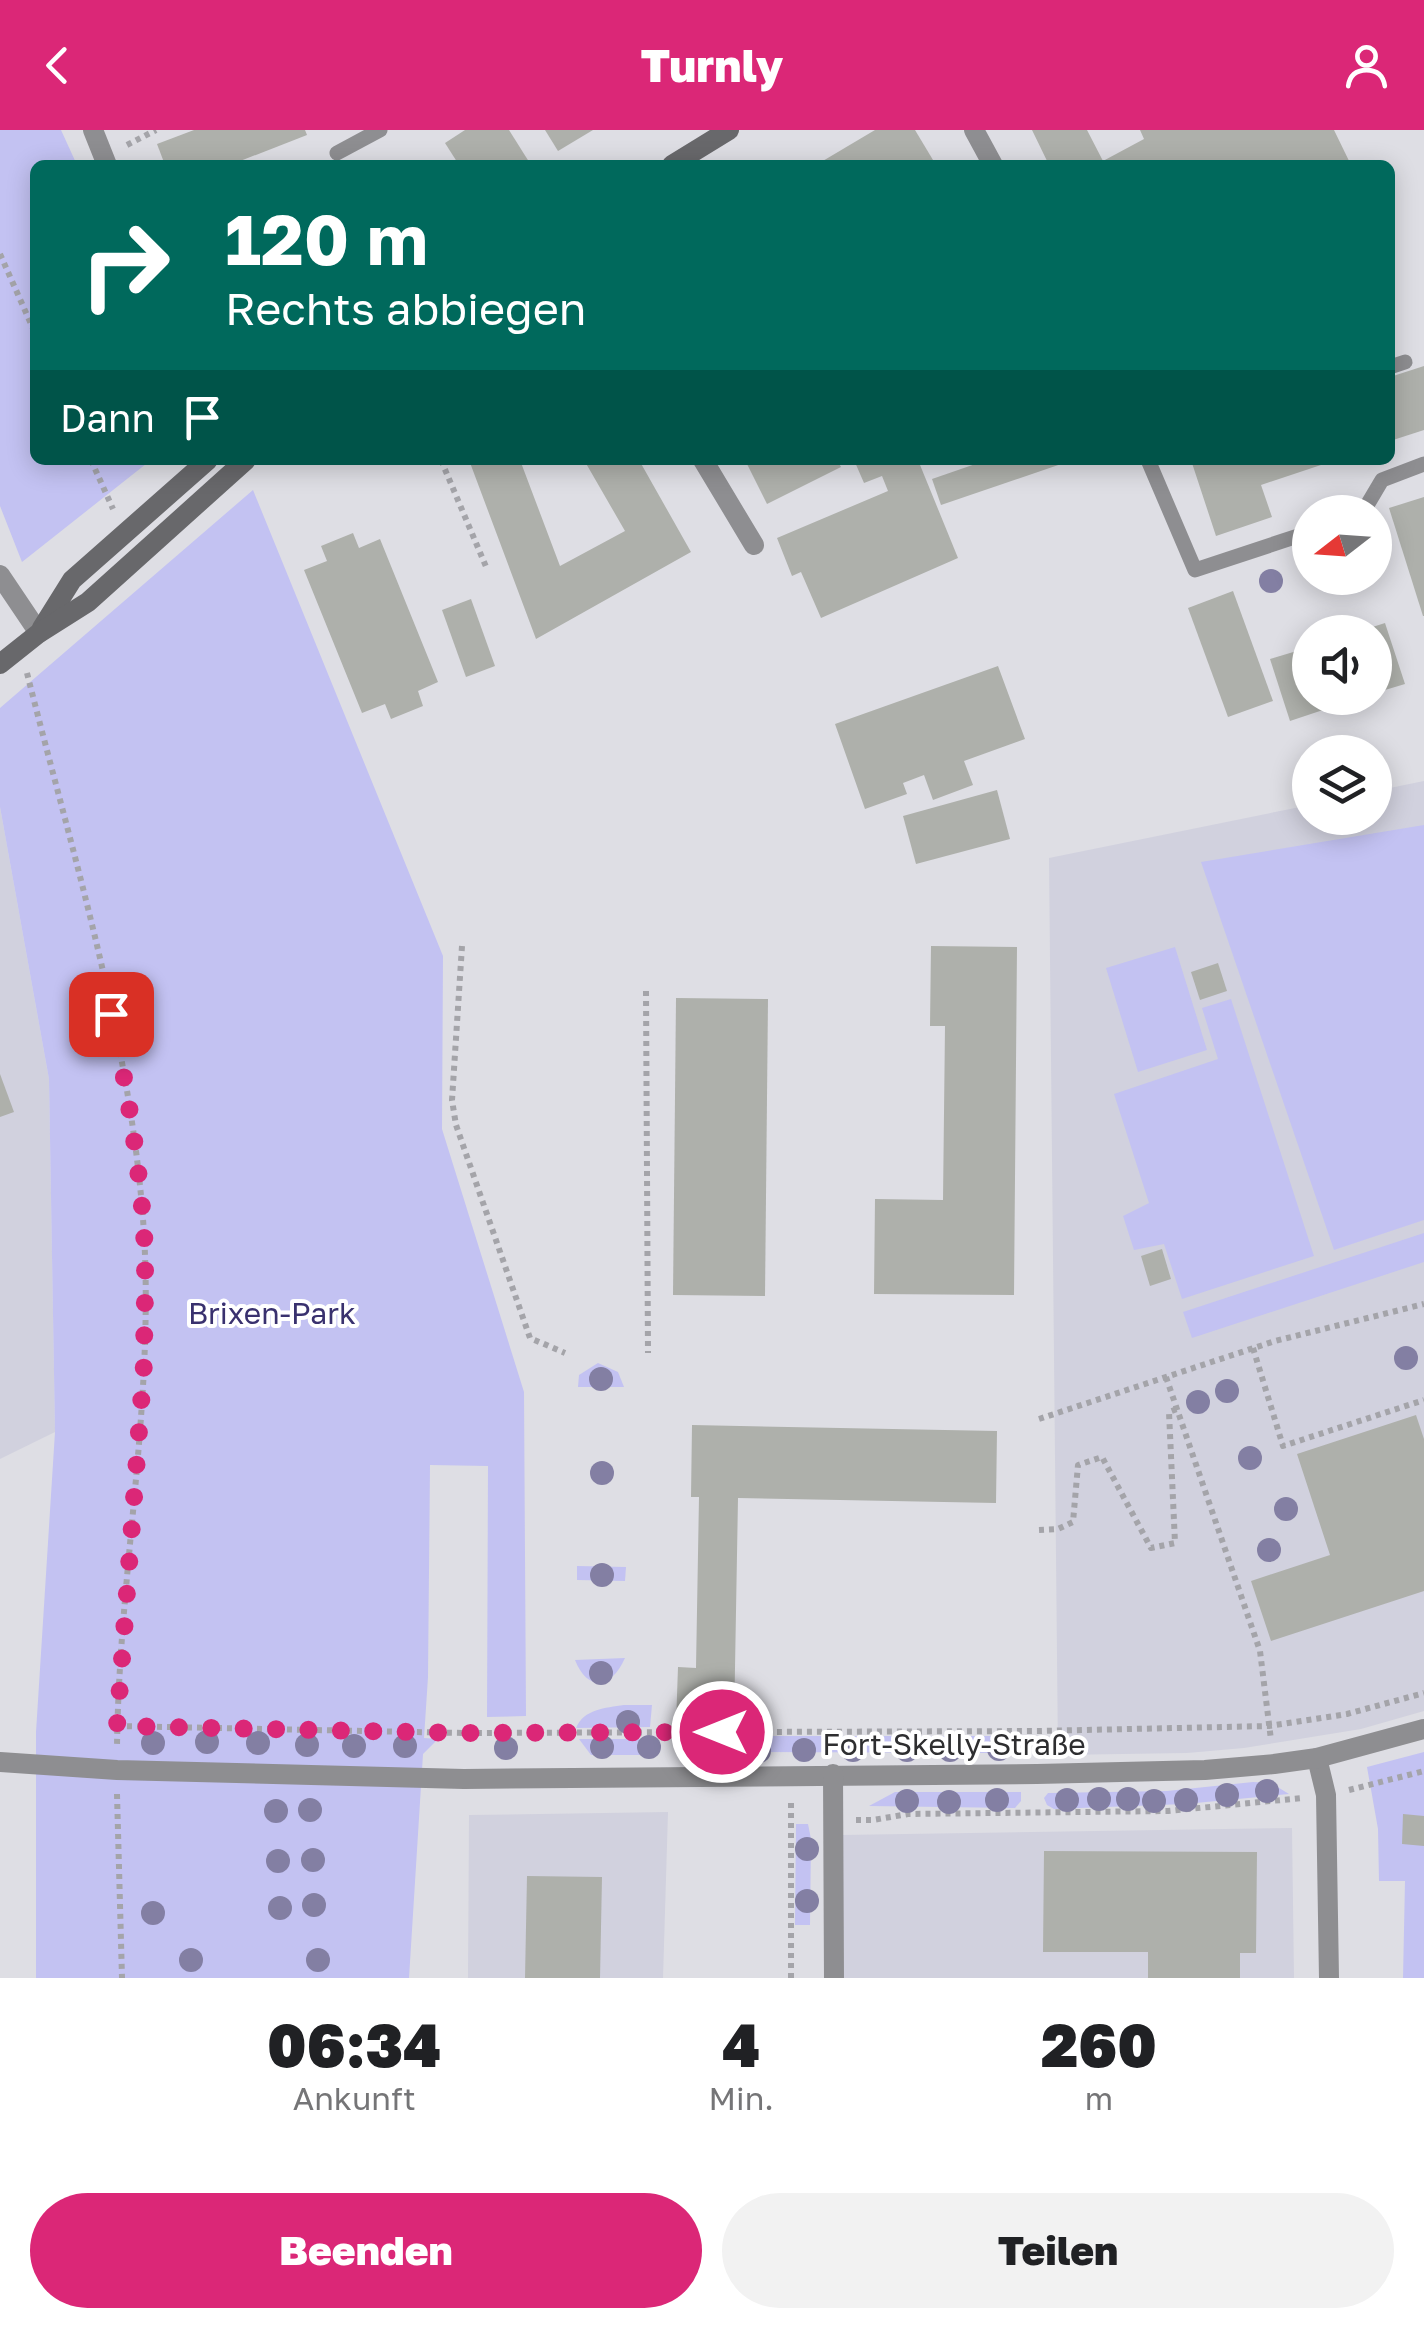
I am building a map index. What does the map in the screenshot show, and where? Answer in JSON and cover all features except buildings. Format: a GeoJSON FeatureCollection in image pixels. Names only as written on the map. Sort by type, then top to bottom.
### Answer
{"type":"FeatureCollection","features":[{"type":"Feature","properties":{"kind":"street"},"geometry":{"type":"LineString","coordinates":[[93,130],[105,160]]}},
{"type":"Feature","properties":{"kind":"street"},"geometry":{"type":"LineString","coordinates":[[974,130],[990,160]]}},
{"type":"Feature","properties":{"kind":"street"},"geometry":{"type":"LineString","coordinates":[[680,160],[722,132]]}},
{"type":"Feature","properties":{"kind":"street"},"geometry":{"type":"LineString","coordinates":[[38,633],[72,580],[202,465]]}},
{"type":"Feature","properties":{"kind":"street"},"geometry":{"type":"LineString","coordinates":[[0,664],[38,633],[88,602],[240,465]]}},
{"type":"Feature","properties":{"kind":"street"},"geometry":{"type":"LineString","coordinates":[[707,465],[754,545]]}},
{"type":"Feature","properties":{"kind":"street"},"geometry":{"type":"LineString","coordinates":[[0,575],[38,633]]}},
{"type":"Feature","properties":{"kind":"street","name":"Fort-Skelly-Straße"},"geometry":{"type":"LineString","coordinates":[[0,1762],[117,1770],[464,1779],[1074,1774],[1274,1764],[1318,1758],[1424,1729]]}},
{"type":"Feature","properties":{"kind":"street"},"geometry":{"type":"LineString","coordinates":[[1318,1758],[1326,1795],[1329,1978]]}},
{"type":"Feature","properties":{"kind":"street"},"geometry":{"type":"LineString","coordinates":[[833,1774],[834,1978]]}},
{"type":"Feature","properties":{"kind":"lane"},"geometry":{"type":"LineString","coordinates":[[337,154],[380,130]]}},
{"type":"Feature","properties":{"kind":"lane"},"geometry":{"type":"LineString","coordinates":[[1374,495],[1382,480],[1424,464]]}},
{"type":"Feature","properties":{"kind":"lane"},"geometry":{"type":"LineString","coordinates":[[1150,465],[1195,570],[1292,538]]}},
{"type":"Feature","properties":{"kind":"path"},"geometry":{"type":"LineString","coordinates":[[0,254],[30,322]]}},
{"type":"Feature","properties":{"kind":"path"},"geometry":{"type":"LineString","coordinates":[[93,465],[124,533]]}},
{"type":"Feature","properties":{"kind":"path"},"geometry":{"type":"LineString","coordinates":[[443,465],[487,569]]}},
{"type":"Feature","properties":{"kind":"path"},"geometry":{"type":"LineString","coordinates":[[20,648],[125,1077],[143,1220],[144,1364],[117,1726],[122,1978]]}},
{"type":"Feature","properties":{"kind":"path"},"geometry":{"type":"LineString","coordinates":[[462,946],[452,1100],[456,1126],[530,1338],[565,1353]]}},
{"type":"Feature","properties":{"kind":"path"},"geometry":{"type":"LineString","coordinates":[[646,991],[648,1353]]}},
{"type":"Feature","properties":{"kind":"path"},"geometry":{"type":"LineString","coordinates":[[1039,1419],[1253,1348],[1424,1304]]}},
{"type":"Feature","properties":{"kind":"path"},"geometry":{"type":"LineString","coordinates":[[1253,1348],[1283,1446],[1424,1400]]}},
{"type":"Feature","properties":{"kind":"path"},"geometry":{"type":"LineString","coordinates":[[1166,1378],[1260,1651],[1274,1764]]}},
{"type":"Feature","properties":{"kind":"path"},"geometry":{"type":"LineString","coordinates":[[1039,1530],[1058,1529],[1073,1522],[1078,1465],[1102,1456],[1151,1548],[1175,1543],[1169,1412],[1177,1409]]}},
{"type":"Feature","properties":{"kind":"path"},"geometry":{"type":"LineString","coordinates":[[117,1726],[484,1733],[1038,1732],[1269,1726],[1346,1714],[1424,1693]]}},
{"type":"Feature","properties":{"kind":"path"},"geometry":{"type":"LineString","coordinates":[[791,1978],[791,1802],[834,1819],[872,1820],[908,1814],[1168,1811],[1326,1795],[1424,1771]]}},
{"type":"Feature","properties":{"kind":"shaded area"},"geometry":{"type":"Polygon","coordinates":[[[1424,781],[1424,1711],[1361,1729],[1244,1748],[1058,1755],[1049,858],[1292,809],[1292,835],[1392,835],[1392,788],[1424,781]]]}},
{"type":"Feature","properties":{"kind":"shaded area"},"geometry":{"type":"Polygon","coordinates":[[[0,807],[49,1079],[55,1432],[0,1459],[0,807]]]}},
{"type":"Feature","properties":{"kind":"shaded area"},"geometry":{"type":"Polygon","coordinates":[[[668,1812],[663,1978],[468,1978],[469,1815],[668,1812]]]}},
{"type":"Feature","properties":{"kind":"shaded area"},"geometry":{"type":"Polygon","coordinates":[[[1292,1828],[1294,1978],[841,1978],[841,1835],[1292,1828]]]}},
{"type":"Feature","properties":{"kind":"green space"},"geometry":{"type":"Polygon","coordinates":[[[0,130],[61,130],[75,160],[30,160],[30,465],[145,465],[22,562],[0,506],[0,130]]]}},
{"type":"Feature","properties":{"kind":"green space","name":"Brixen-Park"},"geometry":{"type":"Polygon","coordinates":[[[253,490],[443,956],[442,1129],[524,1392],[526,1716],[487,1717],[488,1466],[430,1465],[424,1738],[438,1739],[423,1754],[409,1978],[36,1978],[36,1732],[55,1432],[49,1079],[0,807],[0,708],[253,490]]]}},
{"type":"Feature","properties":{"kind":"green space"},"geometry":{"type":"Polygon","coordinates":[[[1424,825],[1424,1220],[1334,1250],[1201,862],[1364,835],[1392,835],[1392,830],[1424,825]]]}},
{"type":"Feature","properties":{"kind":"green space"},"geometry":{"type":"Polygon","coordinates":[[[1175,947],[1207,1050],[1138,1072],[1106,968],[1175,947]]]}},
{"type":"Feature","properties":{"kind":"green space"},"geometry":{"type":"Polygon","coordinates":[[[1231,999],[1314,1256],[1182,1299],[1164,1244],[1134,1250],[1123,1216],[1149,1203],[1114,1094],[1218,1059],[1202,1008],[1231,999]]]}},
{"type":"Feature","properties":{"kind":"green space"},"geometry":{"type":"Polygon","coordinates":[[[1424,1233],[1424,1262],[1192,1338],[1183,1312],[1424,1233]]]}},
{"type":"Feature","properties":{"kind":"green space"},"geometry":{"type":"Polygon","coordinates":[[[598,1363],[618,1372],[624,1387],[578,1387],[579,1375],[598,1363]]]}},
{"type":"Feature","properties":{"kind":"green space"},"geometry":{"type":"Polygon","coordinates":[[[577,1566],[626,1567],[625,1581],[577,1580],[577,1566]]]}},
{"type":"Feature","properties":{"kind":"green space"},"geometry":{"type":"Polygon","coordinates":[[[625,1658],[614,1676],[600,1683],[586,1678],[575,1660],[625,1658]]]}},
{"type":"Feature","properties":{"kind":"green space"},"geometry":{"type":"Polygon","coordinates":[[[624,1705],[652,1705],[650,1727],[576,1728],[590,1713],[624,1705]]]}},
{"type":"Feature","properties":{"kind":"green space"},"geometry":{"type":"Polygon","coordinates":[[[743,1736],[1022,1736],[1005,1753],[740,1752],[743,1736]]]}},
{"type":"Feature","properties":{"kind":"green space"},"geometry":{"type":"Polygon","coordinates":[[[579,1739],[656,1739],[658,1755],[591,1755],[579,1739]]]}},
{"type":"Feature","properties":{"kind":"green space"},"geometry":{"type":"Polygon","coordinates":[[[1424,1752],[1424,1978],[1403,1978],[1405,1881],[1379,1881],[1378,1829],[1367,1767],[1424,1752]]]}},
{"type":"Feature","properties":{"kind":"green space"},"geometry":{"type":"Polygon","coordinates":[[[1271,1783],[1289,1794],[1185,1804],[1054,1809],[1044,1798],[1048,1793],[1167,1791],[1271,1783]]]}},
{"type":"Feature","properties":{"kind":"green space"},"geometry":{"type":"Polygon","coordinates":[[[895,1792],[1021,1792],[1021,1801],[1015,1808],[869,1806],[895,1792]]]}},
{"type":"Feature","properties":{"kind":"green space"},"geometry":{"type":"Polygon","coordinates":[[[796,1824],[808,1824],[811,1839],[810,1925],[795,1925],[796,1824]]]}},
{"type":"Feature","properties":{"kind":"route"},"geometry":{"type":"LineString","coordinates":[[111,1014],[125,1077],[143,1220],[144,1328],[117,1726],[464,1733],[722,1732]]}}]}
